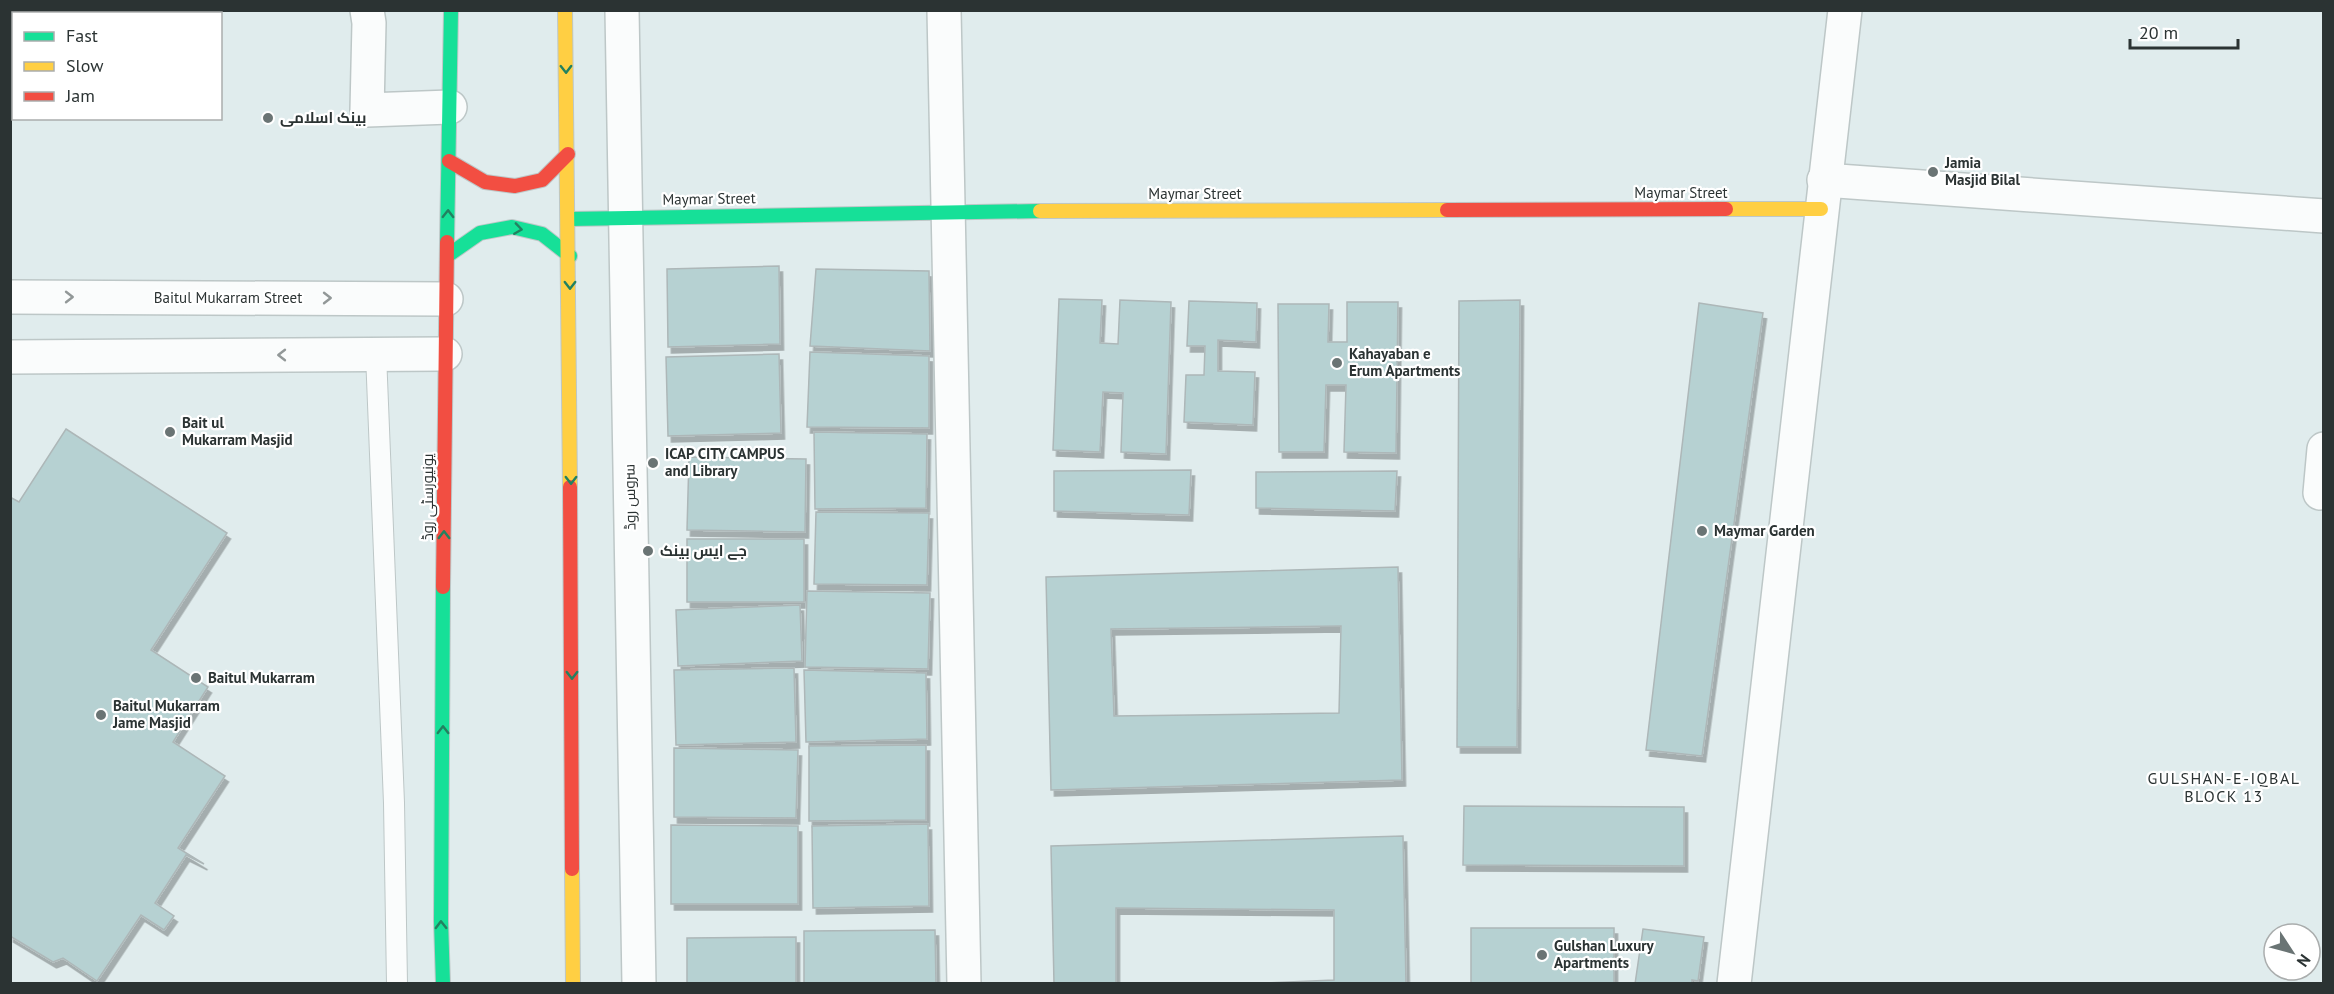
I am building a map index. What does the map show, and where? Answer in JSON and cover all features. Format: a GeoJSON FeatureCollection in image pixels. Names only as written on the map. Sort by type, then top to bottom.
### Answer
{"type":"FeatureCollection","features":[{"type":"Feature","properties":{"kind":"main road","name":"یونیورسٹی روڈ"},"geometry":{"type":"LineString","coordinates":[[443,984],[441,921],[445,354],[451,10]]}},
{"type":"Feature","properties":{"kind":"main road"},"geometry":{"type":"LineString","coordinates":[[565,10],[570,256],[573,984]]}},
{"type":"Feature","properties":{"kind":"main road"},"geometry":{"type":"LineString","coordinates":[[449,161],[485,182],[515,186],[542,180],[568,154]]}},
{"type":"Feature","properties":{"kind":"main road","name":"Maymar Street"},"geometry":{"type":"LineString","coordinates":[[569,219],[1823,194]]}},
{"type":"Feature","properties":{"kind":"main road"},"geometry":{"type":"LineString","coordinates":[[447,256],[480,233],[512,227],[542,234],[570,256]]}},
{"type":"Feature","properties":{"kind":"street"},"geometry":{"type":"LineString","coordinates":[[367,10],[369,23],[367,110],[450,107]]}},
{"type":"Feature","properties":{"kind":"street","name":"سروس روڈ"},"geometry":{"type":"LineString","coordinates":[[622,10],[639,984]]}},
{"type":"Feature","properties":{"kind":"street"},"geometry":{"type":"LineString","coordinates":[[944,10],[950,211],[964,984]]}},
{"type":"Feature","properties":{"kind":"street"},"geometry":{"type":"LineString","coordinates":[[1734,984],[1845,10]]}},
{"type":"Feature","properties":{"kind":"street"},"geometry":{"type":"LineString","coordinates":[[1823,194],[2324,216]]}},
{"type":"Feature","properties":{"kind":"street","name":"Baitul Mukarram Street"},"geometry":{"type":"LineString","coordinates":[[10,297],[446,299]]}},
{"type":"Feature","properties":{"kind":"street"},"geometry":{"type":"LineString","coordinates":[[10,357],[445,354]]}},
{"type":"Feature","properties":{"kind":"street"},"geometry":{"type":"LineString","coordinates":[[2320,492],[2324,449]]}},
{"type":"Feature","properties":{"kind":"lane"},"geometry":{"type":"LineString","coordinates":[[376,354],[394,803],[397,984]]}},
{"type":"Feature","properties":{"kind":"building"},"geometry":{"type":"Polygon","coordinates":[[[779,266],[780,344],[668,347],[667,269],[779,266]]]}},
{"type":"Feature","properties":{"kind":"building"},"geometry":{"type":"Polygon","coordinates":[[[816,269],[929,271],[930,351],[810,346],[816,269]]]}},
{"type":"Feature","properties":{"kind":"building"},"geometry":{"type":"Polygon","coordinates":[[[1059,299],[1102,300],[1100,343],[1118,344],[1120,300],[1171,302],[1166,454],[1121,452],[1123,393],[1103,392],[1100,452],[1053,450],[1059,299]]]}},
{"type":"Feature","properties":{"kind":"building"},"geometry":{"type":"Polygon","coordinates":[[[1520,300],[1517,747],[1457,747],[1459,301],[1520,300]]]}},
{"type":"Feature","properties":{"kind":"building"},"geometry":{"type":"Polygon","coordinates":[[[1189,301],[1257,303],[1256,342],[1218,340],[1218,371],[1255,372],[1253,425],[1184,422],[1186,375],[1204,375],[1205,346],[1187,346],[1189,301]]]}},
{"type":"Feature","properties":{"kind":"building","name":"Kahayaban e Erum Apartments"},"geometry":{"type":"Polygon","coordinates":[[[1347,302],[1398,302],[1396,453],[1344,452],[1346,385],[1326,385],[1324,452],[1279,452],[1278,304],[1329,304],[1328,342],[1347,342],[1347,302]]]}},
{"type":"Feature","properties":{"kind":"building","name":"Maymar Garden"},"geometry":{"type":"Polygon","coordinates":[[[1699,303],[1763,313],[1702,756],[1646,750],[1699,303]]]}},
{"type":"Feature","properties":{"kind":"building"},"geometry":{"type":"Polygon","coordinates":[[[810,352],[929,356],[929,428],[807,427],[810,352]]]}},
{"type":"Feature","properties":{"kind":"building"},"geometry":{"type":"Polygon","coordinates":[[[779,354],[781,433],[668,436],[666,357],[779,354]]]}},
{"type":"Feature","properties":{"kind":"building","name":"Baitul Mukarram Jame Masjid"},"geometry":{"type":"Polygon","coordinates":[[[66,429],[227,533],[151,650],[208,687],[173,742],[225,776],[178,848],[204,864],[186,855],[155,903],[174,916],[164,930],[141,915],[97,981],[63,958],[53,962],[10,936],[10,497],[19,502],[66,429]]]}},
{"type":"Feature","properties":{"kind":"building"},"geometry":{"type":"Polygon","coordinates":[[[814,432],[927,434],[926,508],[815,509],[814,432]]]}},
{"type":"Feature","properties":{"kind":"building"},"geometry":{"type":"Polygon","coordinates":[[[689,457],[806,459],[805,532],[687,530],[689,457]]]}},
{"type":"Feature","properties":{"kind":"building"},"geometry":{"type":"Polygon","coordinates":[[[1191,470],[1189,515],[1054,511],[1054,471],[1191,470]]]}},
{"type":"Feature","properties":{"kind":"building"},"geometry":{"type":"Polygon","coordinates":[[[1397,471],[1395,511],[1256,508],[1256,472],[1397,471]]]}},
{"type":"Feature","properties":{"kind":"building"},"geometry":{"type":"Polygon","coordinates":[[[816,512],[929,513],[927,585],[814,584],[816,512]]]}},
{"type":"Feature","properties":{"kind":"building"},"geometry":{"type":"Polygon","coordinates":[[[687,539],[804,539],[804,602],[687,602],[687,539]]]}},
{"type":"Feature","properties":{"kind":"building"},"geometry":{"type":"Polygon","coordinates":[[[1398,567],[1402,780],[1051,790],[1046,577],[1398,567]],[[1341,626],[1111,629],[1114,716],[1339,713],[1341,626]]]}},
{"type":"Feature","properties":{"kind":"building"},"geometry":{"type":"Polygon","coordinates":[[[807,591],[930,593],[928,669],[805,667],[807,591]]]}},
{"type":"Feature","properties":{"kind":"building"},"geometry":{"type":"Polygon","coordinates":[[[800,605],[802,661],[678,666],[676,610],[800,605]]]}},
{"type":"Feature","properties":{"kind":"building"},"geometry":{"type":"Polygon","coordinates":[[[794,668],[796,742],[676,745],[674,670],[794,668]]]}},
{"type":"Feature","properties":{"kind":"building"},"geometry":{"type":"Polygon","coordinates":[[[804,670],[926,673],[927,739],[806,742],[804,670]]]}},
{"type":"Feature","properties":{"kind":"building"},"geometry":{"type":"Polygon","coordinates":[[[926,745],[926,820],[809,821],[809,746],[926,745]]]}},
{"type":"Feature","properties":{"kind":"building"},"geometry":{"type":"Polygon","coordinates":[[[674,748],[798,750],[796,818],[674,817],[674,748]]]}},
{"type":"Feature","properties":{"kind":"building"},"geometry":{"type":"Polygon","coordinates":[[[1464,806],[1684,807],[1684,866],[1463,865],[1464,806]]]}},
{"type":"Feature","properties":{"kind":"building"},"geometry":{"type":"Polygon","coordinates":[[[928,824],[929,906],[813,908],[812,826],[928,824]]]}},
{"type":"Feature","properties":{"kind":"building"},"geometry":{"type":"Polygon","coordinates":[[[671,825],[798,826],[798,904],[671,904],[671,825]]]}},
{"type":"Feature","properties":{"kind":"building"},"geometry":{"type":"Polygon","coordinates":[[[1403,836],[1406,984],[1242,984],[1334,980],[1334,910],[1116,908],[1116,984],[1054,984],[1051,846],[1403,836]]]}},
{"type":"Feature","properties":{"kind":"building","name":"Gulshan Luxury Apartments"},"geometry":{"type":"Polygon","coordinates":[[[1471,928],[1614,928],[1614,983],[1471,983],[1471,928]]]}},
{"type":"Feature","properties":{"kind":"building","name":"Gulshan Luxury Apartments"},"geometry":{"type":"Polygon","coordinates":[[[1643,929],[1704,937],[1698,981],[1692,980],[1692,984],[1635,984],[1643,929]]]}},
{"type":"Feature","properties":{"kind":"building"},"geometry":{"type":"Polygon","coordinates":[[[935,930],[936,984],[804,984],[804,931],[935,930]]]}},
{"type":"Feature","properties":{"kind":"building"},"geometry":{"type":"Polygon","coordinates":[[[796,937],[796,984],[687,984],[687,938],[796,937]]]}},
{"type":"Feature","properties":{"kind":"traffic: fast"},"geometry":{"type":"LineString","coordinates":[[447,242],[451,10]]}},
{"type":"Feature","properties":{"kind":"traffic: fast"},"geometry":{"type":"LineString","coordinates":[[569,219],[1040,211]]}},
{"type":"Feature","properties":{"kind":"traffic: fast"},"geometry":{"type":"LineString","coordinates":[[447,256],[480,233],[512,227],[542,234],[570,256]]}},
{"type":"Feature","properties":{"kind":"traffic: fast"},"geometry":{"type":"LineString","coordinates":[[443,587],[441,921],[443,984]]}},
{"type":"Feature","properties":{"kind":"traffic: slow"},"geometry":{"type":"LineString","coordinates":[[565,10],[570,487]]}},
{"type":"Feature","properties":{"kind":"traffic: slow"},"geometry":{"type":"LineString","coordinates":[[1726,209],[1821,209]]}},
{"type":"Feature","properties":{"kind":"traffic: slow"},"geometry":{"type":"LineString","coordinates":[[1040,211],[1447,210]]}},
{"type":"Feature","properties":{"kind":"traffic: slow"},"geometry":{"type":"LineString","coordinates":[[572,869],[573,984]]}},
{"type":"Feature","properties":{"kind":"traffic: jam"},"geometry":{"type":"LineString","coordinates":[[449,161],[485,182],[515,186],[542,180],[568,154]]}},
{"type":"Feature","properties":{"kind":"traffic: jam"},"geometry":{"type":"LineString","coordinates":[[1447,210],[1726,209]]}},
{"type":"Feature","properties":{"kind":"traffic: jam"},"geometry":{"type":"LineString","coordinates":[[443,587],[447,242]]}},
{"type":"Feature","properties":{"kind":"traffic: jam"},"geometry":{"type":"LineString","coordinates":[[570,487],[572,869]]}},
{"type":"Feature","properties":{"kind":"place","name":"بینک اسلامی"},"geometry":{"type":"Point","coordinates":[268,118]}},
{"type":"Feature","properties":{"kind":"place","name":"Jamia Masjid Bilal"},"geometry":{"type":"Point","coordinates":[1933,172]}},
{"type":"Feature","properties":{"kind":"place","name":"Kahayaban e Erum Apartments"},"geometry":{"type":"Point","coordinates":[1337,363]}},
{"type":"Feature","properties":{"kind":"place","name":"Bait ul Mukarram Masjid"},"geometry":{"type":"Point","coordinates":[170,432]}},
{"type":"Feature","properties":{"kind":"place","name":"ICAP CITY CAMPUS and Library"},"geometry":{"type":"Point","coordinates":[653,463]}},
{"type":"Feature","properties":{"kind":"place","name":"Maymar Garden"},"geometry":{"type":"Point","coordinates":[1702,531]}},
{"type":"Feature","properties":{"kind":"place","name":"جے ایس بینک"},"geometry":{"type":"Point","coordinates":[648,551]}},
{"type":"Feature","properties":{"kind":"place","name":"Baitul Mukarram"},"geometry":{"type":"Point","coordinates":[196,678]}},
{"type":"Feature","properties":{"kind":"place","name":"Baitul Mukarram Jame Masjid"},"geometry":{"type":"Point","coordinates":[101,715]}},
{"type":"Feature","properties":{"kind":"place","name":"Gulshan Luxury Apartments"},"geometry":{"type":"Point","coordinates":[1542,955]}},
{"type":"Feature","properties":{"kind":"district","name":"GULSHAN-E-IQBAL BLOCK 13"},"geometry":{"type":"Point","coordinates":[2224,787]}}]}
